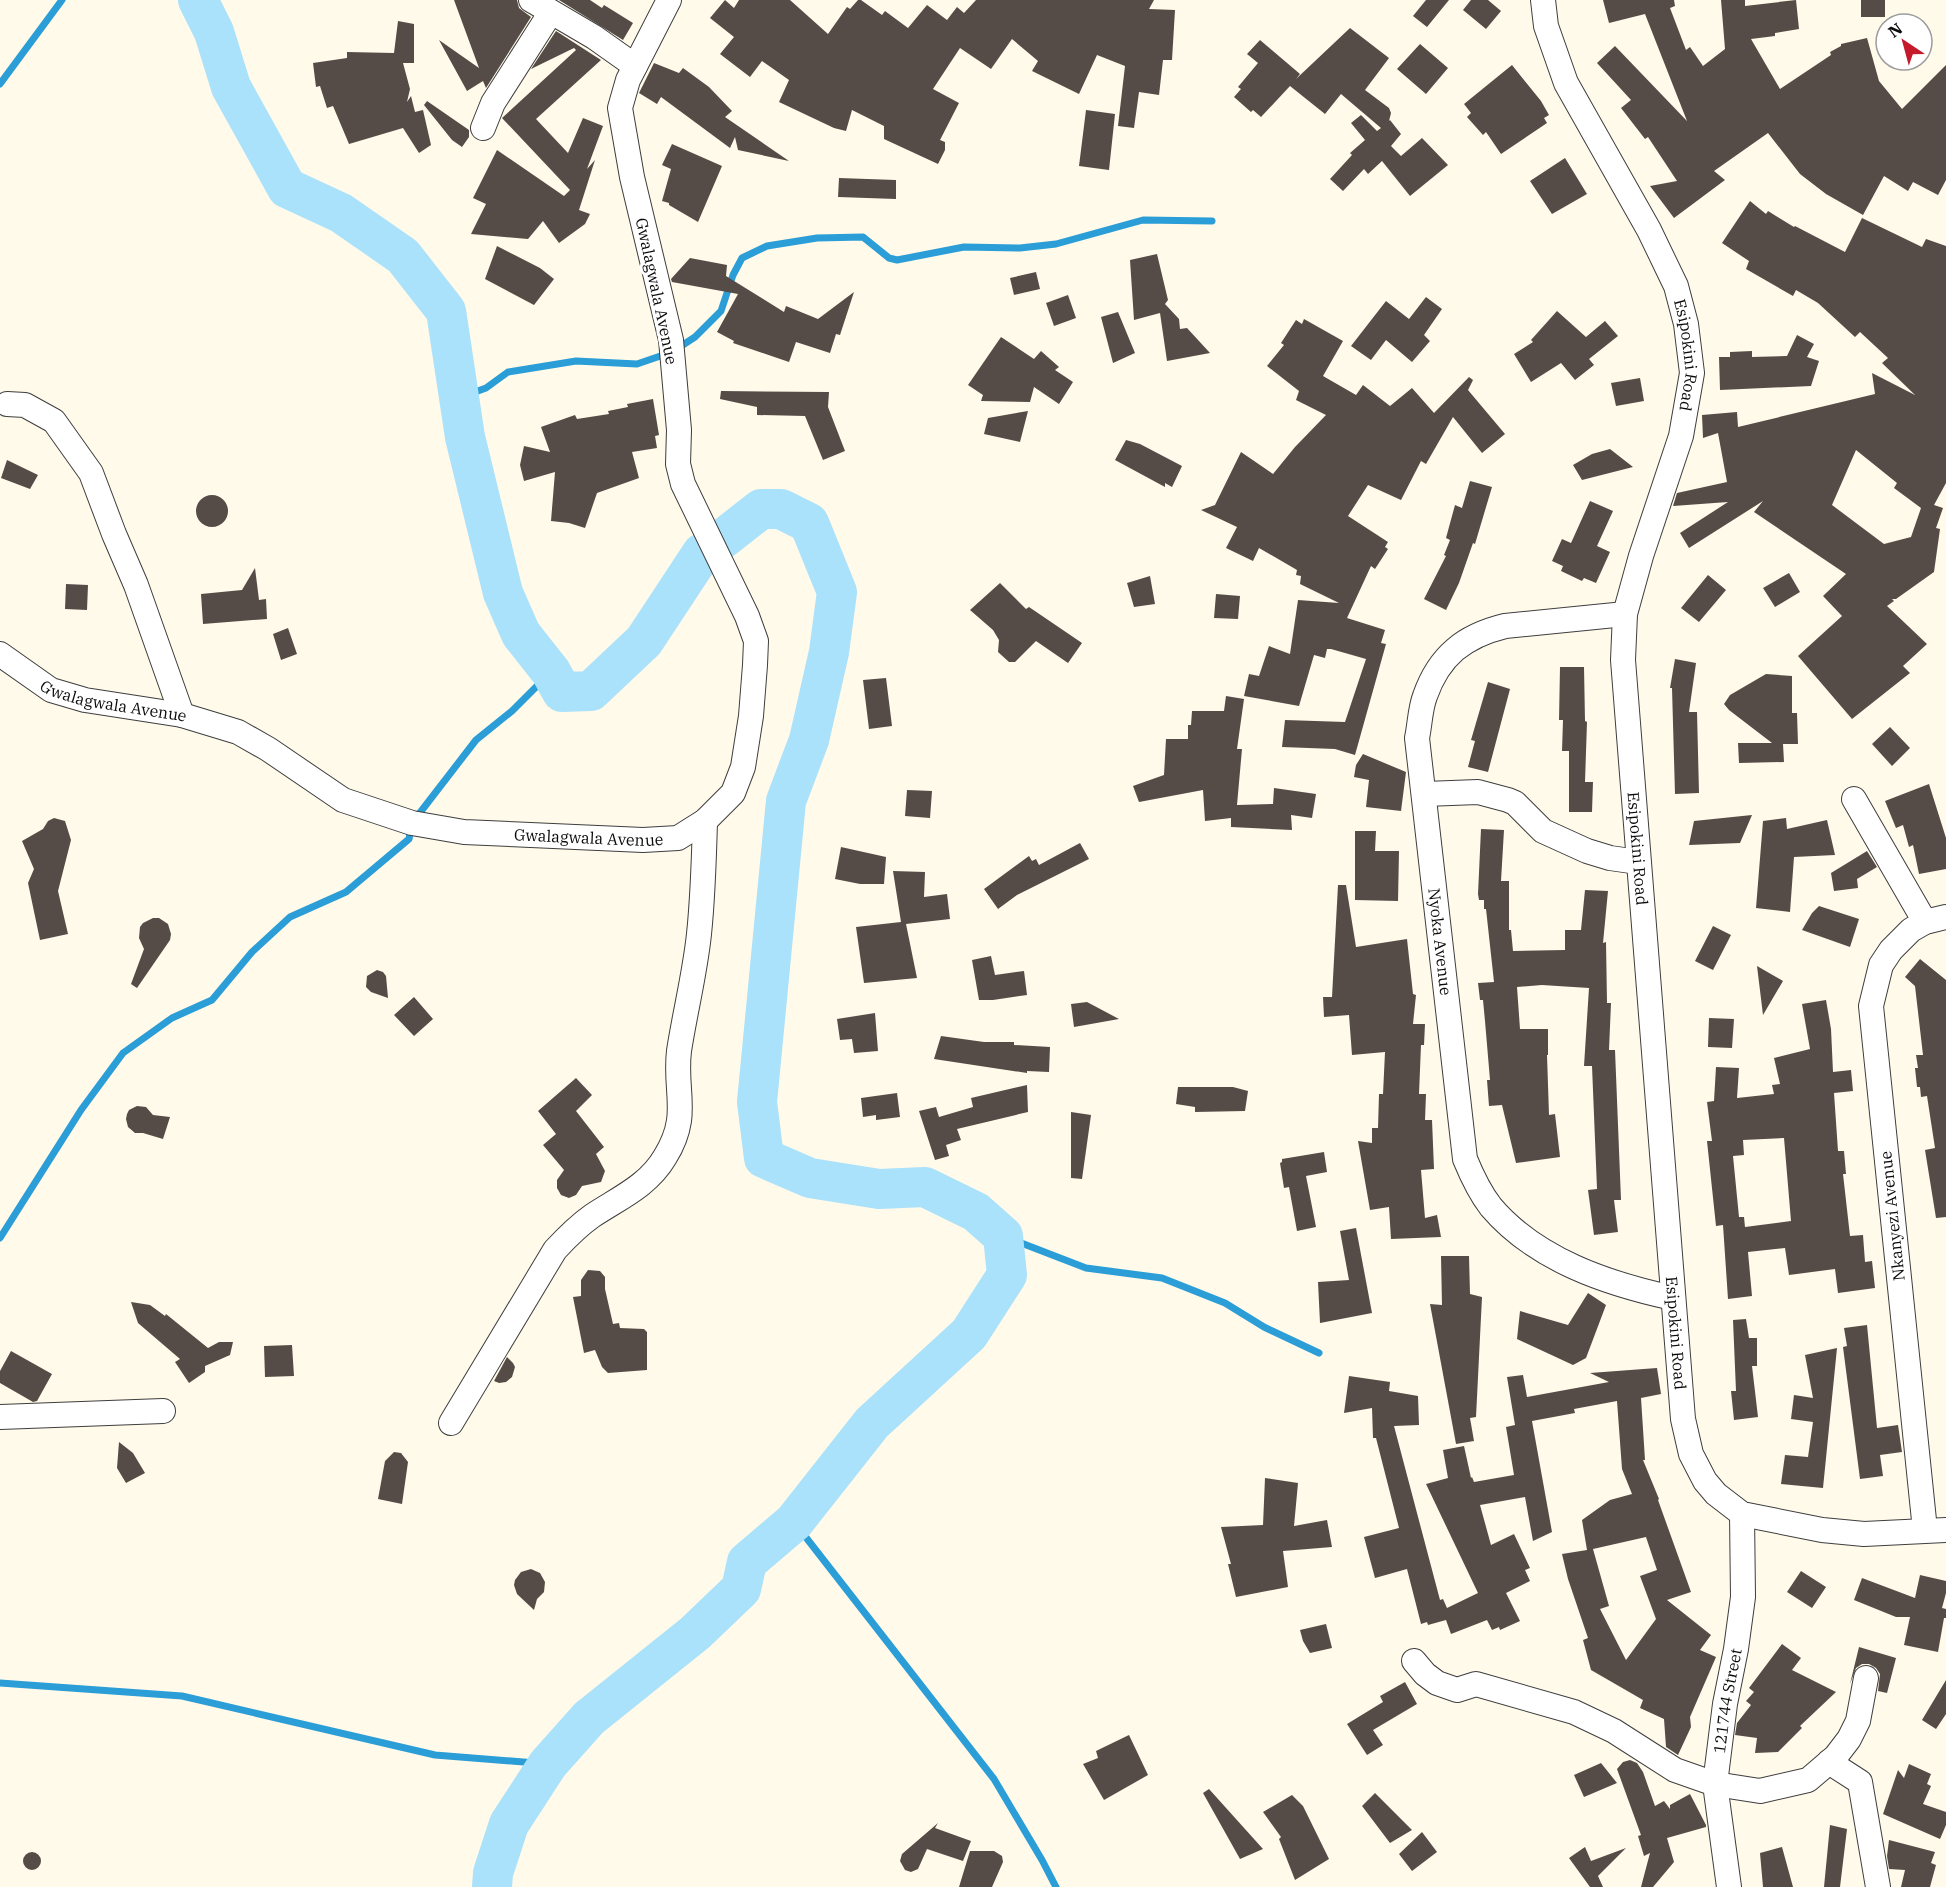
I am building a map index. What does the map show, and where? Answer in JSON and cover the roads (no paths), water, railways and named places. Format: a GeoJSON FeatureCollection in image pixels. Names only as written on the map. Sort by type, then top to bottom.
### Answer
{"type":"FeatureCollection","features":[{"type":"Feature","properties":{"kind":"street","name":"Gwalagwala Avenue"},"geometry":{"type":"LineString","coordinates":[[0,654],[51,690],[85,700],[182,715],[238,732],[268,749],[344,800],[412,823],[464,832],[643,840],[678,838],[705,821],[733,794],[743,767],[751,716],[756,641],[747,616],[683,484],[678,464],[679,430],[671,340],[632,177],[620,108],[622,94],[669,0]]}},
{"type":"Feature","properties":{"kind":"street","name":"Esipokini Road"},"geometry":{"type":"LineString","coordinates":[[1543,0],[1546,26],[1566,83],[1649,230],[1676,286],[1686,324],[1692,373],[1681,436],[1641,556],[1625,615],[1623,660],[1683,1419],[1691,1454],[1705,1481],[1716,1494],[1742,1514],[1821,1530],[1864,1534],[1935,1530]]}},
{"type":"Feature","properties":{"kind":"street"},"geometry":{"type":"LineString","coordinates":[[483,128],[541,6],[635,66]]}},
{"type":"Feature","properties":{"kind":"street"},"geometry":{"type":"LineString","coordinates":[[7,404],[25,405],[38,410],[54,421],[91,473],[136,585],[182,715]]}},
{"type":"Feature","properties":{"kind":"street","name":"Nyoka Avenue"},"geometry":{"type":"LineString","coordinates":[[1625,615],[1505,626],[1487,630],[1470,638],[1444,659],[1424,697],[1417,738],[1465,1160],[1476,1185],[1490,1206],[1508,1226],[1544,1252],[1585,1271],[1634,1289],[1673,1298]]}},
{"type":"Feature","properties":{"kind":"street"},"geometry":{"type":"LineString","coordinates":[[1425,794],[1478,792],[1508,800],[1515,803],[1543,831],[1587,851],[1610,858],[1638,862]]}},
{"type":"Feature","properties":{"kind":"street","name":"Nkanyezi Avenue"},"geometry":{"type":"LineString","coordinates":[[1854,799],[1935,920],[1911,930],[1891,950],[1881,965],[1870,1006],[1935,1530]]}},
{"type":"Feature","properties":{"kind":"street"},"geometry":{"type":"LineString","coordinates":[[451,1423],[555,1250],[574,1229],[591,1216],[641,1186],[665,1158],[679,1128],[681,1110],[679,1054],[699,937],[704,884],[705,821]]}},
{"type":"Feature","properties":{"kind":"street"},"geometry":{"type":"LineString","coordinates":[[0,1417],[163,1412]]}},
{"type":"Feature","properties":{"kind":"street","name":"121744 Street"},"geometry":{"type":"LineString","coordinates":[[1729,1887],[1715,1784],[1725,1704],[1736,1650],[1743,1597],[1742,1514]]}},
{"type":"Feature","properties":{"kind":"street"},"geometry":{"type":"LineString","coordinates":[[1414,1661],[1437,1683],[1457,1690],[1476,1684],[1574,1712],[1614,1731],[1675,1770],[1715,1784],[1760,1791],[1808,1780],[1829,1762],[1849,1739],[1858,1721],[1866,1678]]}},
{"type":"Feature","properties":{"kind":"street"},"geometry":{"type":"LineString","coordinates":[[1829,1762],[1860,1782],[1878,1887]]}},
{"type":"Feature","properties":{"kind":"waterway"},"geometry":{"type":"LineString","coordinates":[[0,84],[62,0]]}},
{"type":"Feature","properties":{"kind":"waterway"},"geometry":{"type":"LineString","coordinates":[[198,0],[214,32],[231,87],[287,188],[341,213],[403,256],[446,311],[465,437],[503,593],[521,634],[551,672],[562,692],[591,691],[644,641],[702,553]]}},
{"type":"Feature","properties":{"kind":"waterway"},"geometry":{"type":"LineString","coordinates":[[459,398],[486,388],[508,372],[576,361],[637,364],[672,352],[695,337],[721,311],[733,275],[742,258],[767,246],[817,238],[863,237],[889,258],[897,260],[964,247],[1020,248],[1056,244],[1143,220],[1212,221]]}},
{"type":"Feature","properties":{"kind":"waterway"},"geometry":{"type":"LineString","coordinates":[[492,1887],[493,1873],[509,1824],[548,1764],[589,1718],[695,1633],[741,1589],[747,1562],[794,1522],[872,1423],[969,1334],[1007,1275],[1003,1236],[976,1212],[925,1187],[879,1189],[810,1178],[764,1158],[757,1102],[786,801],[809,740],[829,652],[837,592],[809,523],[781,509],[761,509],[724,538]]}},
{"type":"Feature","properties":{"kind":"waterway"},"geometry":{"type":"LineString","coordinates":[[0,1238],[81,1110],[123,1053],[172,1018],[212,1000],[252,952],[290,917],[346,892],[409,839],[412,823],[476,740],[512,711],[551,672]]}},
{"type":"Feature","properties":{"kind":"waterway"},"geometry":{"type":"LineString","coordinates":[[1003,1236],[1086,1268],[1162,1278],[1225,1303],[1264,1327],[1319,1353]]}},
{"type":"Feature","properties":{"kind":"waterway"},"geometry":{"type":"LineString","coordinates":[[794,1522],[994,1779],[1056,1887]]}},
{"type":"Feature","properties":{"kind":"waterway"},"geometry":{"type":"LineString","coordinates":[[0,1683],[182,1696],[435,1755],[548,1764]]}}]}
